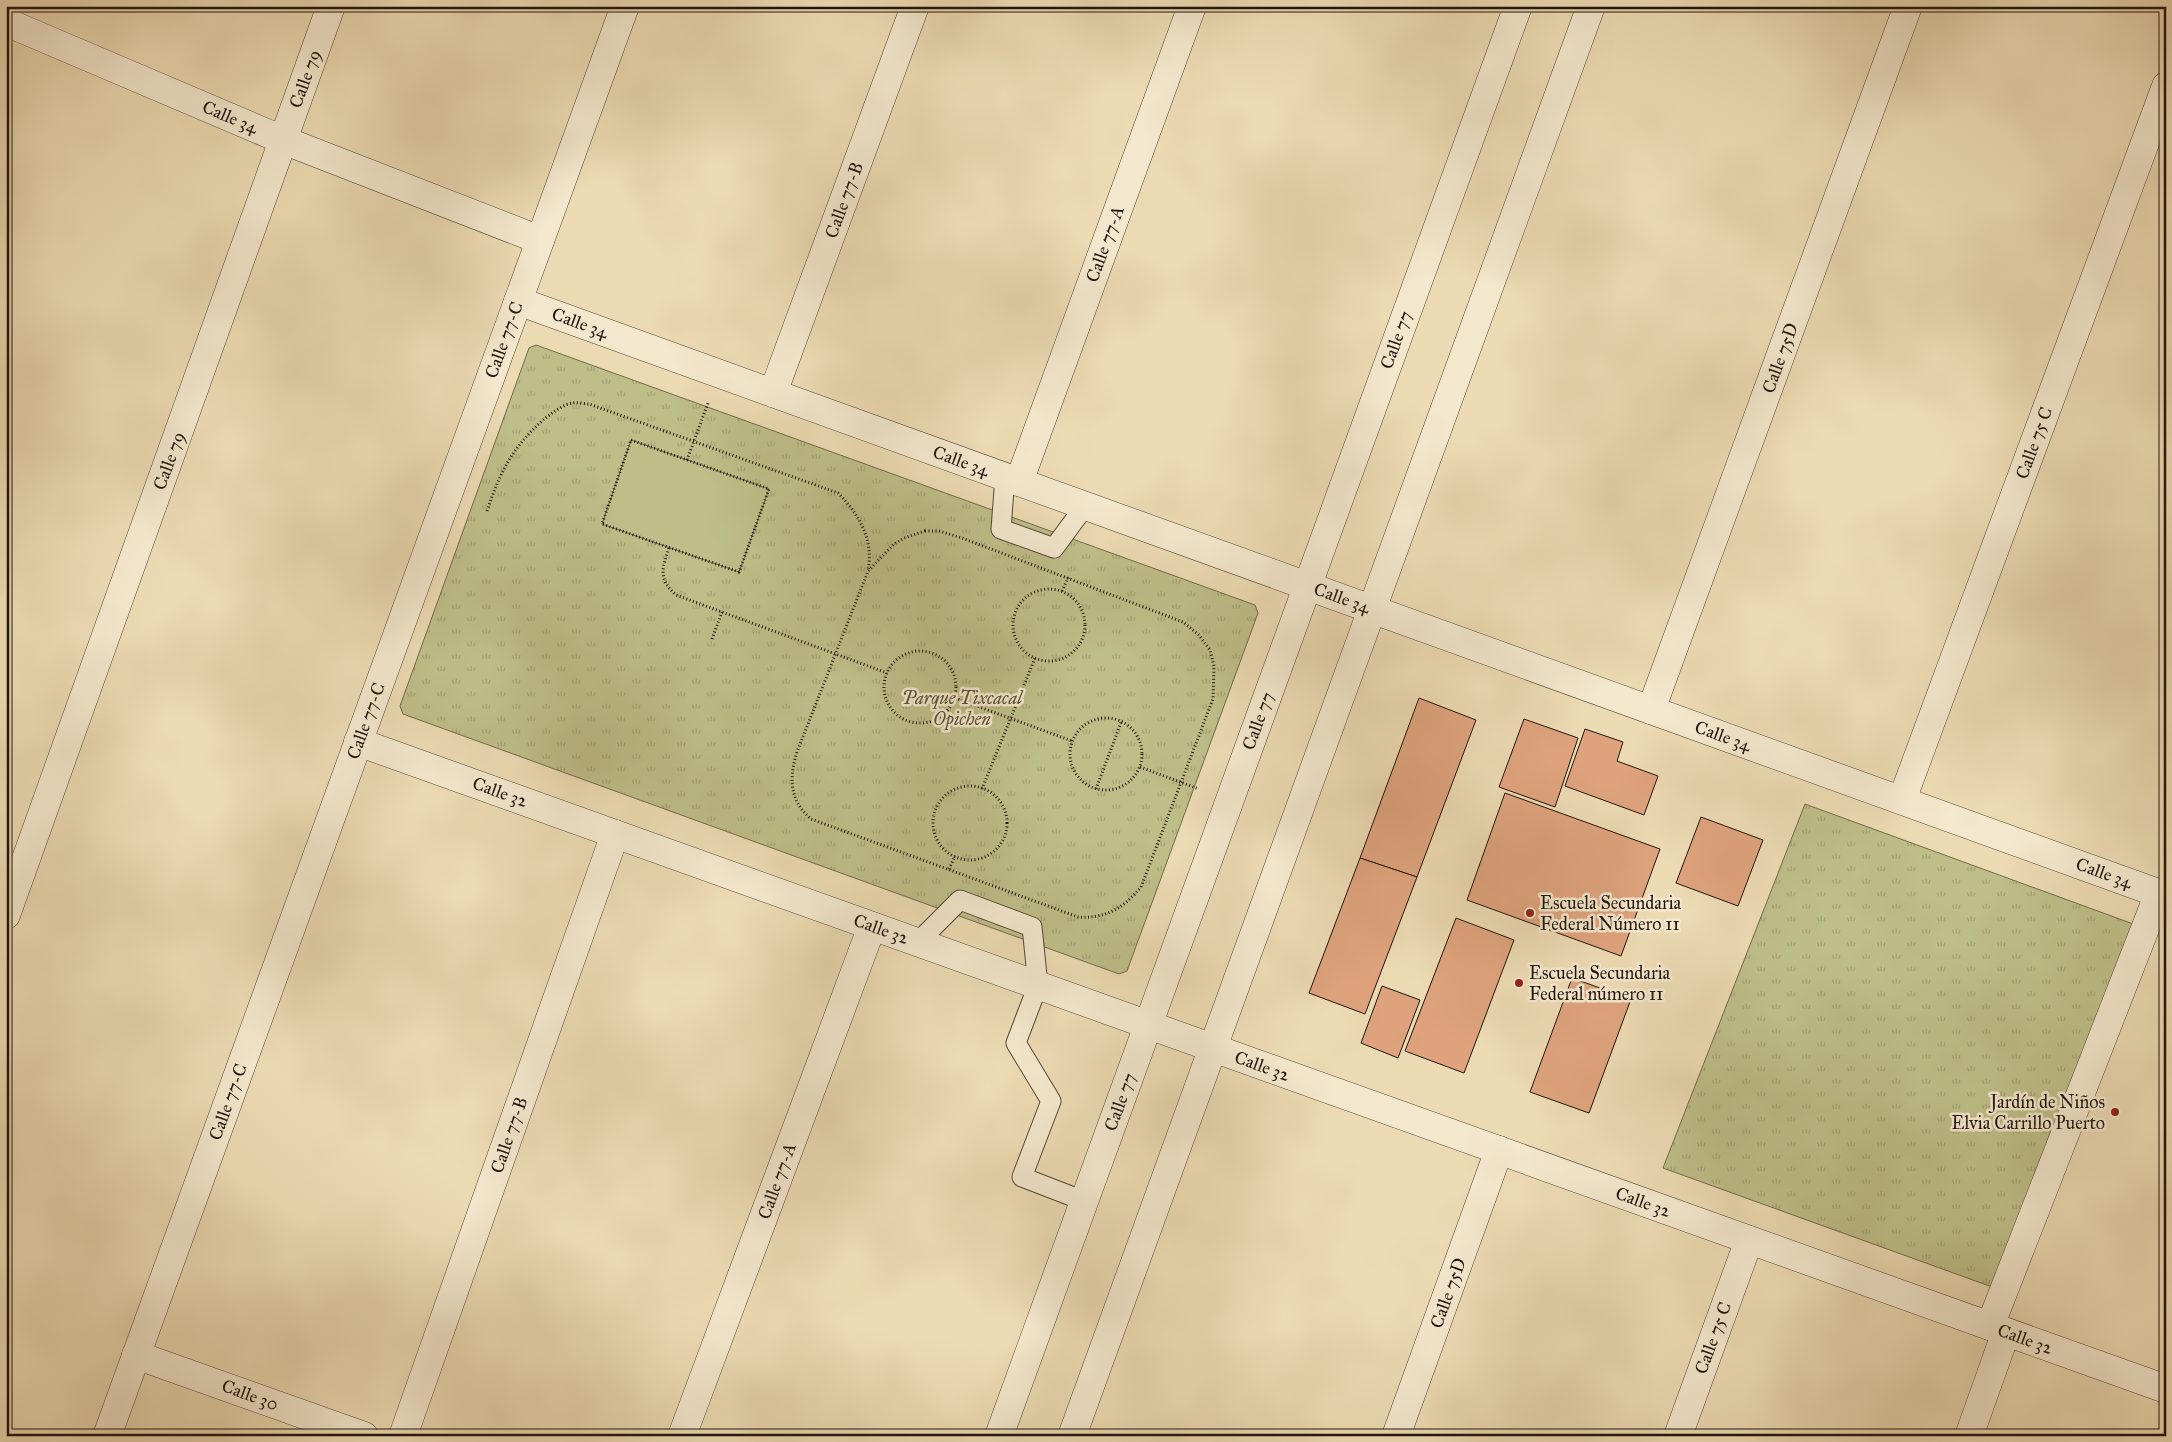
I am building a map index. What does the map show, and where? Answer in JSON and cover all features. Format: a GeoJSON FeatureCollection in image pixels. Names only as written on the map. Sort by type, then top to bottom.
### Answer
{"type":"FeatureCollection","features":[{"type":"Feature","properties":{"kind":"street","name":"Calle 79"},"geometry":{"type":"LineString","coordinates":[[7,912],[331,6]]}},
{"type":"Feature","properties":{"kind":"street","name":"Calle 77-C"},"geometry":{"type":"LineString","coordinates":[[107,1436],[625,6]]}},
{"type":"Feature","properties":{"kind":"street","name":"Calle 77-B"},"geometry":{"type":"LineString","coordinates":[[773,393],[915,6]]}},
{"type":"Feature","properties":{"kind":"street","name":"Calle 77-A"},"geometry":{"type":"LineString","coordinates":[[1012,479],[1192,6]]}},
{"type":"Feature","properties":{"kind":"street","name":"Calle 77"},"geometry":{"type":"LineString","coordinates":[[999,1436],[1518,6]]}},
{"type":"Feature","properties":{"kind":"street"},"geometry":{"type":"LineString","coordinates":[[1072,1436],[1591,6]]}},
{"type":"Feature","properties":{"kind":"street","name":"Calle 75D"},"geometry":{"type":"LineString","coordinates":[[1651,710],[1908,6]]}},
{"type":"Feature","properties":{"kind":"street","name":"Calle 34"},"geometry":{"type":"LineString","coordinates":[[6,22],[283,140],[540,240]]}},
{"type":"Feature","properties":{"kind":"street","name":"Calle 75 C"},"geometry":{"type":"LineString","coordinates":[[1902,800],[2166,86]]}},
{"type":"Feature","properties":{"kind":"street","name":"Calle 34"},"geometry":{"type":"LineString","coordinates":[[518,301],[1902,800],[2164,888]]}},
{"type":"Feature","properties":{"kind":"street","name":"Calle 32"},"geometry":{"type":"LineString","coordinates":[[358,742],[2166,1389]]}},
{"type":"Feature","properties":{"kind":"street","name":"Calle 77-B"},"geometry":{"type":"LineString","coordinates":[[403,1436],[615,834]]}},
{"type":"Feature","properties":{"kind":"street"},"geometry":{"type":"LineString","coordinates":[[1968,1436],[1998,1329],[2164,888]]}},
{"type":"Feature","properties":{"kind":"street","name":"Calle 77-A"},"geometry":{"type":"LineString","coordinates":[[682,1436],[872,926]]}},
{"type":"Feature","properties":{"kind":"street","name":"Calle 75D"},"geometry":{"type":"LineString","coordinates":[[1396,1436],[1499,1150]]}},
{"type":"Feature","properties":{"kind":"street","name":"Calle 75 C"},"geometry":{"type":"LineString","coordinates":[[1678,1436],[1749,1240]]}},
{"type":"Feature","properties":{"kind":"street","name":"Calle 30"},"geometry":{"type":"LineString","coordinates":[[136,1355],[364,1436]]}},
{"type":"Feature","properties":{"kind":"lane"},"geometry":{"type":"LineString","coordinates":[[1012,479],[1001,529],[1054,548],[1085,506]]}},
{"type":"Feature","properties":{"kind":"lane"},"geometry":{"type":"LineString","coordinates":[[918,942],[960,900],[1032,927],[1038,985],[1016,1043],[1050,1101],[1022,1177],[1084,1201]]}},
{"type":"Feature","properties":{"kind":"path"},"geometry":{"type":"LineString","coordinates":[[487,511],[497,481],[508,458],[524,437],[552,413],[572,403],[589,404],[838,493],[850,506],[868,540],[871,555],[868,571],[793,765],[793,793],[797,806],[811,819],[1078,917],[1090,918],[1104,915],[1132,899],[1142,887],[1213,700],[1215,684],[1210,650],[1199,635],[1183,622],[1068,576],[938,531],[925,531],[904,538],[868,571]]}},
{"type":"Feature","properties":{"kind":"path"},"geometry":{"type":"LineString","coordinates":[[687,460],[709,403]]}},
{"type":"Feature","properties":{"kind":"path"},"geometry":{"type":"LineString","coordinates":[[631,440],[687,460],[769,489],[739,572],[602,524],[631,440]]}},
{"type":"Feature","properties":{"kind":"path"},"geometry":{"type":"LineString","coordinates":[[669,548],[663,565],[663,576],[666,586],[676,595],[887,673]]}},
{"type":"Feature","properties":{"kind":"path"},"geometry":{"type":"LineString","coordinates":[[1042,588],[1053,588],[1075,599],[1082,609],[1085,620],[1085,633],[1080,644],[1072,653],[1062,659],[1051,662],[1035,658],[1019,647],[1014,636],[1012,624],[1014,612],[1021,601],[1030,593],[1042,588]]}},
{"type":"Feature","properties":{"kind":"path"},"geometry":{"type":"LineString","coordinates":[[712,639],[722,612]]}},
{"type":"Feature","properties":{"kind":"path"},"geometry":{"type":"LineString","coordinates":[[913,650],[925,650],[937,654],[954,671],[957,682],[955,698],[944,715],[934,721],[910,722],[899,717],[891,709],[885,698],[884,686],[887,673],[901,655],[913,650]]}},
{"type":"Feature","properties":{"kind":"path"},"geometry":{"type":"LineString","coordinates":[[982,788],[1035,658]]}},
{"type":"Feature","properties":{"kind":"path"},"geometry":{"type":"LineString","coordinates":[[955,698],[1072,741]]}},
{"type":"Feature","properties":{"kind":"path"},"geometry":{"type":"LineString","coordinates":[[1111,717],[1122,720],[1140,738],[1143,749],[1140,767],[1130,782],[1120,788],[1096,789],[1085,784],[1077,776],[1069,753],[1072,741],[1087,722],[1098,718],[1111,717]]}},
{"type":"Feature","properties":{"kind":"path"},"geometry":{"type":"LineString","coordinates":[[1096,789],[1122,720]]}},
{"type":"Feature","properties":{"kind":"path"},"geometry":{"type":"LineString","coordinates":[[1140,767],[1199,788]]}},
{"type":"Feature","properties":{"kind":"path"},"geometry":{"type":"LineString","coordinates":[[962,787],[982,788],[996,797],[1003,807],[1006,831],[1001,842],[983,858],[971,860],[960,858],[949,853],[940,845],[935,834],[933,822],[936,810],[941,800],[951,792],[962,787]]}},
{"type":"Feature","properties":{"kind":"green space","name":"Parque Tixcacal Opichen"},"geometry":{"type":"Polygon","coordinates":[[[536,345],[1255,605],[1258,613],[1127,971],[1119,974],[403,714],[400,706],[529,348],[536,345]]]}},
{"type":"Feature","properties":{"kind":"green space"},"geometry":{"type":"Polygon","coordinates":[[[631,440],[769,489],[739,572],[602,524],[631,440]]]}},
{"type":"Feature","properties":{"kind":"green space"},"geometry":{"type":"Polygon","coordinates":[[[1805,804],[2136,925],[1995,1288],[1663,1168],[1805,804]]]}},
{"type":"Feature","properties":{"kind":"building"},"geometry":{"type":"Polygon","coordinates":[[[1419,698],[1476,720],[1417,877],[1360,858],[1419,698]]]}},
{"type":"Feature","properties":{"kind":"building"},"geometry":{"type":"Polygon","coordinates":[[[1524,719],[1578,738],[1555,807],[1499,787],[1524,719]]]}},
{"type":"Feature","properties":{"kind":"building"},"geometry":{"type":"Polygon","coordinates":[[[1585,729],[1623,742],[1617,761],[1658,776],[1644,815],[1565,786],[1585,729]]]}},
{"type":"Feature","properties":{"kind":"building"},"geometry":{"type":"Polygon","coordinates":[[[1505,793],[1660,849],[1621,956],[1467,900],[1505,793]]]}},
{"type":"Feature","properties":{"kind":"building"},"geometry":{"type":"Polygon","coordinates":[[[1701,817],[1763,840],[1738,906],[1676,883],[1701,817]]]}},
{"type":"Feature","properties":{"kind":"building"},"geometry":{"type":"Polygon","coordinates":[[[1360,858],[1417,877],[1365,1014],[1309,993],[1360,858]]]}},
{"type":"Feature","properties":{"kind":"building"},"geometry":{"type":"Polygon","coordinates":[[[1456,918],[1514,940],[1464,1073],[1405,1051],[1456,918]]]}},
{"type":"Feature","properties":{"kind":"building"},"geometry":{"type":"Polygon","coordinates":[[[1572,978],[1631,999],[1589,1113],[1530,1092],[1572,978]]]}},
{"type":"Feature","properties":{"kind":"building"},"geometry":{"type":"Polygon","coordinates":[[[1382,986],[1420,1000],[1398,1058],[1361,1043],[1382,986]]]}},
{"type":"Feature","properties":{"kind":"place","name":"Escuela Secundaria Federal Número 11"},"geometry":{"type":"Point","coordinates":[1530,913]}},
{"type":"Feature","properties":{"kind":"place","name":"Escuela Secundaria Federal número 11"},"geometry":{"type":"Point","coordinates":[1519,983]}},
{"type":"Feature","properties":{"kind":"place","name":"Jardín de Niños Elvia Carrillo Puerto"},"geometry":{"type":"Point","coordinates":[2115,1112]}}]}
